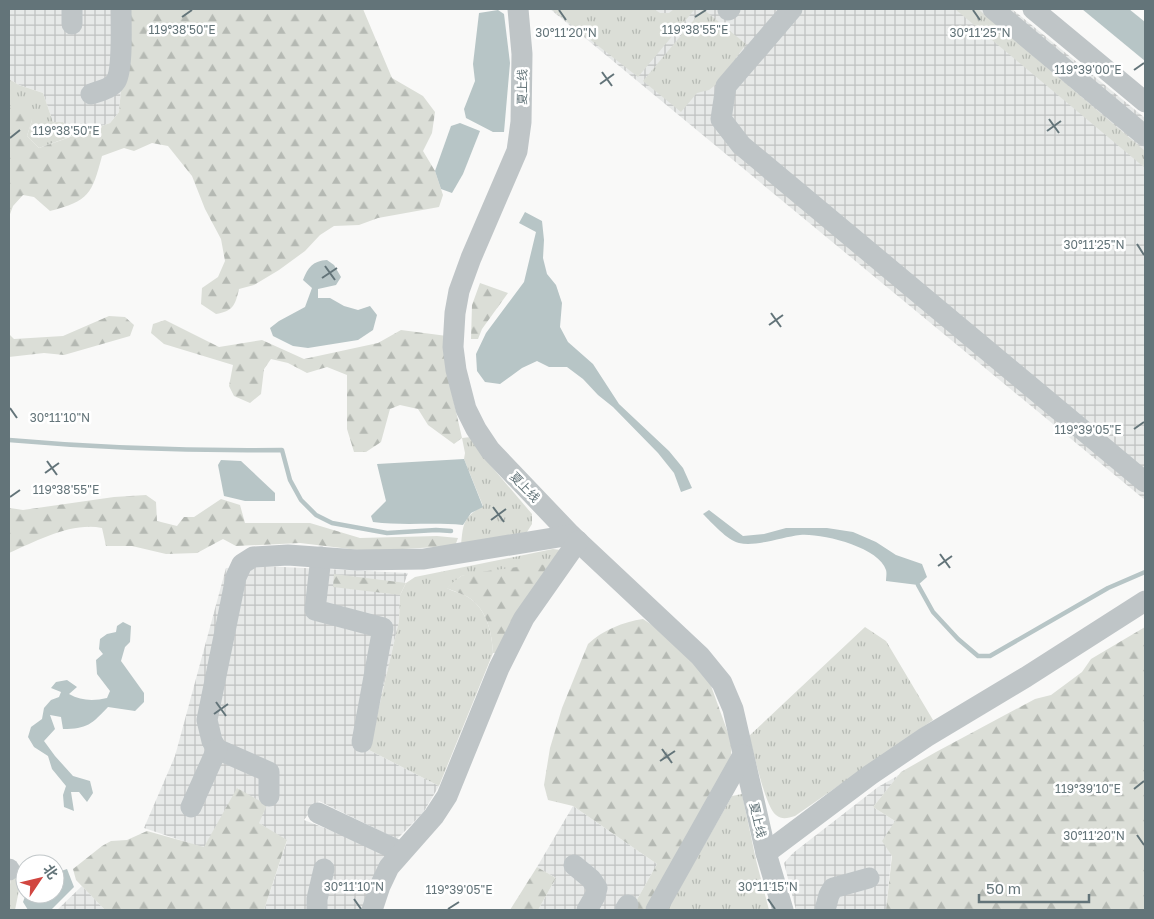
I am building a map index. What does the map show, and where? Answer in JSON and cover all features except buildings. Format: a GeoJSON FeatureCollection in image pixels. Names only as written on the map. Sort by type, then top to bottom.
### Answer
{"type":"FeatureCollection","features":[{"type":"Feature","properties":{"kind":"street"},"geometry":{"type":"LineString","coordinates":[[91,94],[106,88],[116,81],[119,66],[121,9]]}},
{"type":"Feature","properties":{"kind":"street","name":"夏上线"},"geometry":{"type":"LineString","coordinates":[[518,9],[522,74],[521,122],[517,151],[471,258],[459,291],[455,313],[453,347],[456,370],[466,409],[490,450],[574,538],[700,656],[722,683],[733,709],[766,853],[783,910]]}},
{"type":"Feature","properties":{"kind":"street"},"geometry":{"type":"LineString","coordinates":[[792,9],[726,86],[721,119],[741,144],[1145,482]]}},
{"type":"Feature","properties":{"kind":"street"},"geometry":{"type":"LineString","coordinates":[[993,9],[1145,136]]}},
{"type":"Feature","properties":{"kind":"street"},"geometry":{"type":"LineString","coordinates":[[1033,9],[1145,102]]}},
{"type":"Feature","properties":{"kind":"street"},"geometry":{"type":"LineString","coordinates":[[269,796],[269,772],[217,749],[206,720],[236,577],[242,564],[253,557],[288,555],[357,560],[424,559],[574,538]]}},
{"type":"Feature","properties":{"kind":"street"},"geometry":{"type":"LineString","coordinates":[[372,910],[389,867],[434,816],[448,796],[499,668],[524,618],[574,538]]}},
{"type":"Feature","properties":{"kind":"street"},"geometry":{"type":"LineString","coordinates":[[321,558],[315,610],[383,628],[362,742]]}},
{"type":"Feature","properties":{"kind":"street"},"geometry":{"type":"LineString","coordinates":[[766,853],[870,775],[926,737],[1026,677],[1145,601]]}},
{"type":"Feature","properties":{"kind":"street"},"geometry":{"type":"LineString","coordinates":[[191,807],[217,749]]}},
{"type":"Feature","properties":{"kind":"street"},"geometry":{"type":"LineString","coordinates":[[656,910],[743,755]]}},
{"type":"Feature","properties":{"kind":"street"},"geometry":{"type":"LineString","coordinates":[[318,813],[401,852]]}},
{"type":"Feature","properties":{"kind":"street"},"geometry":{"type":"LineString","coordinates":[[574,865],[591,878],[596,888],[595,896],[587,910]]}},
{"type":"Feature","properties":{"kind":"street"},"geometry":{"type":"LineString","coordinates":[[317,910],[317,899],[324,869]]}},
{"type":"Feature","properties":{"kind":"street"},"geometry":{"type":"LineString","coordinates":[[825,910],[833,888],[869,878]]}},
{"type":"Feature","properties":{"kind":"shaded area"},"geometry":{"type":"Polygon","coordinates":[[[9,9],[128,9],[119,112],[110,123],[75,135],[63,122],[53,122],[43,93],[19,85],[9,79],[9,9]]]}},
{"type":"Feature","properties":{"kind":"shaded area"},"geometry":{"type":"Polygon","coordinates":[[[550,9],[1012,9],[1145,118],[1145,500],[550,9]]]}},
{"type":"Feature","properties":{"kind":"shaded area"},"geometry":{"type":"Polygon","coordinates":[[[1082,9],[1129,9],[1145,22],[1145,61],[1082,9]]]}},
{"type":"Feature","properties":{"kind":"shaded area"},"geometry":{"type":"Polygon","coordinates":[[[498,10],[504,14],[510,63],[504,132],[493,132],[466,118],[464,109],[475,81],[473,64],[479,13],[498,10]]]}},
{"type":"Feature","properties":{"kind":"shaded area"},"geometry":{"type":"Polygon","coordinates":[[[460,123],[480,131],[463,174],[452,193],[441,189],[435,171],[451,126],[460,123]]]}},
{"type":"Feature","properties":{"kind":"shaded area"},"geometry":{"type":"Polygon","coordinates":[[[525,212],[542,221],[543,258],[547,274],[556,285],[562,303],[560,327],[568,342],[593,364],[619,404],[669,451],[683,468],[692,488],[681,492],[674,473],[658,453],[613,407],[567,367],[549,367],[537,361],[522,368],[500,384],[485,382],[477,371],[476,354],[486,333],[524,282],[536,232],[519,223],[525,212]]]}},
{"type":"Feature","properties":{"kind":"shaded area"},"geometry":{"type":"Polygon","coordinates":[[[327,260],[334,265],[341,277],[336,285],[318,289],[318,298],[330,298],[344,306],[358,310],[370,306],[377,315],[373,330],[358,340],[308,348],[293,346],[273,336],[270,328],[305,307],[312,288],[303,280],[309,268],[315,263],[327,260]]]}},
{"type":"Feature","properties":{"kind":"shaded area"},"geometry":{"type":"Polygon","coordinates":[[[464,459],[483,507],[471,513],[463,525],[373,522],[371,516],[386,501],[377,464],[464,459]]]}},
{"type":"Feature","properties":{"kind":"shaded area"},"geometry":{"type":"Polygon","coordinates":[[[221,460],[241,461],[275,493],[275,501],[245,501],[224,496],[218,465],[221,460]]]}},
{"type":"Feature","properties":{"kind":"shaded area"},"geometry":{"type":"Polygon","coordinates":[[[709,510],[743,536],[764,534],[786,528],[827,528],[853,532],[876,542],[896,555],[922,564],[927,577],[918,585],[886,581],[886,570],[873,555],[848,543],[821,536],[800,535],[761,543],[739,543],[725,535],[703,514],[709,510]]]}},
{"type":"Feature","properties":{"kind":"shaded area"},"geometry":{"type":"Polygon","coordinates":[[[262,566],[408,573],[400,595],[399,621],[369,750],[439,786],[423,813],[397,839],[319,801],[304,820],[389,853],[365,910],[264,910],[287,841],[259,823],[238,788],[204,848],[144,828],[175,756],[226,568],[262,566]]]}},
{"type":"Feature","properties":{"kind":"shaded area"},"geometry":{"type":"Polygon","coordinates":[[[123,622],[131,626],[130,642],[125,647],[121,661],[144,693],[144,702],[135,711],[108,707],[98,718],[84,727],[78,728],[63,729],[61,717],[50,715],[55,729],[44,741],[73,776],[90,781],[93,793],[87,802],[79,792],[71,792],[74,811],[64,807],[63,795],[66,786],[52,769],[48,756],[34,747],[28,737],[31,727],[42,719],[44,708],[51,700],[59,697],[61,692],[51,688],[56,682],[67,680],[77,687],[69,694],[78,698],[92,700],[107,698],[110,691],[97,674],[96,660],[103,654],[99,649],[100,639],[107,634],[116,632],[117,626],[123,622]]]}},
{"type":"Feature","properties":{"kind":"shaded area"},"geometry":{"type":"Polygon","coordinates":[[[899,775],[873,807],[895,821],[886,910],[796,910],[784,863],[793,853],[878,787],[899,775]]]}},
{"type":"Feature","properties":{"kind":"shaded area"},"geometry":{"type":"Polygon","coordinates":[[[573,806],[657,864],[631,910],[538,910],[556,878],[537,867],[573,806]]]}},
{"type":"Feature","properties":{"kind":"shaded area"},"geometry":{"type":"Polygon","coordinates":[[[67,869],[74,887],[65,896],[65,870],[67,869]]]}},
{"type":"Feature","properties":{"kind":"shaded area"},"geometry":{"type":"Polygon","coordinates":[[[82,886],[105,910],[57,910],[82,886]]]}},
{"type":"Feature","properties":{"kind":"shaded area"},"geometry":{"type":"Polygon","coordinates":[[[24,904],[57,904],[51,910],[28,910],[24,904]]]}},
{"type":"Feature","properties":{"kind":"green space"},"geometry":{"type":"Polygon","coordinates":[[[128,9],[363,9],[392,78],[423,96],[435,112],[432,133],[423,151],[435,171],[443,195],[439,207],[378,218],[359,225],[334,226],[320,235],[305,251],[279,270],[254,285],[239,289],[232,307],[216,314],[201,304],[202,288],[218,277],[225,261],[221,239],[205,209],[192,176],[168,146],[152,143],[134,151],[124,148],[102,156],[95,179],[87,194],[81,199],[73,204],[50,211],[34,197],[23,195],[13,206],[9,217],[9,108],[11,106],[28,105],[32,120],[27,136],[39,148],[110,123],[119,112],[128,9]]]}},
{"type":"Feature","properties":{"kind":"green space"},"geometry":{"type":"Polygon","coordinates":[[[551,9],[654,9],[660,13],[669,13],[674,9],[695,9],[638,77],[551,9]]]}},
{"type":"Feature","properties":{"kind":"green space"},"geometry":{"type":"Polygon","coordinates":[[[703,9],[746,44],[718,83],[709,90],[697,93],[681,112],[643,81],[703,9]]]}},
{"type":"Feature","properties":{"kind":"green space"},"geometry":{"type":"Polygon","coordinates":[[[955,9],[978,9],[1145,151],[1145,168],[955,9]]]}},
{"type":"Feature","properties":{"kind":"green space"},"geometry":{"type":"Polygon","coordinates":[[[9,79],[19,85],[43,93],[53,122],[63,122],[75,135],[39,148],[27,136],[32,120],[12,106],[9,108],[9,79]]]}},
{"type":"Feature","properties":{"kind":"green space"},"geometry":{"type":"Polygon","coordinates":[[[480,283],[508,293],[482,329],[478,339],[471,339],[472,305],[480,283]]]}},
{"type":"Feature","properties":{"kind":"green space"},"geometry":{"type":"Polygon","coordinates":[[[109,316],[125,317],[134,325],[130,336],[64,355],[44,353],[9,357],[9,334],[14,339],[63,336],[109,316]]]}},
{"type":"Feature","properties":{"kind":"green space"},"geometry":{"type":"Polygon","coordinates":[[[165,320],[219,347],[262,340],[304,359],[378,343],[401,330],[447,336],[445,363],[462,438],[454,444],[428,425],[418,409],[400,405],[390,409],[381,442],[366,452],[354,452],[347,429],[347,375],[327,367],[307,373],[288,363],[271,359],[264,369],[261,394],[250,403],[234,396],[229,386],[233,365],[164,344],[151,333],[153,324],[165,320]]]}},
{"type":"Feature","properties":{"kind":"green space"},"geometry":{"type":"Polygon","coordinates":[[[471,437],[492,467],[532,514],[532,524],[527,532],[461,546],[465,522],[471,514],[483,506],[464,459],[465,453],[462,438],[471,437]]]}},
{"type":"Feature","properties":{"kind":"green space"},"geometry":{"type":"Polygon","coordinates":[[[146,495],[156,502],[157,521],[177,526],[184,517],[194,517],[221,499],[240,505],[245,523],[310,523],[360,538],[437,536],[458,538],[455,546],[367,551],[300,543],[236,546],[223,539],[197,553],[166,554],[132,546],[106,546],[102,528],[90,527],[66,530],[9,553],[9,506],[10,508],[23,510],[114,497],[146,495]]]}},
{"type":"Feature","properties":{"kind":"green space"},"geometry":{"type":"Polygon","coordinates":[[[553,549],[561,550],[548,566],[461,576],[447,588],[468,597],[480,608],[490,630],[493,653],[439,786],[369,750],[399,621],[400,595],[406,583],[415,577],[553,549]]]}},
{"type":"Feature","properties":{"kind":"green space"},"geometry":{"type":"Polygon","coordinates":[[[540,564],[548,566],[497,653],[493,653],[490,630],[480,608],[468,597],[446,588],[461,576],[472,573],[540,564]]]}},
{"type":"Feature","properties":{"kind":"green space"},"geometry":{"type":"Polygon","coordinates":[[[334,574],[406,583],[400,595],[333,587],[334,574]]]}},
{"type":"Feature","properties":{"kind":"green space"},"geometry":{"type":"Polygon","coordinates":[[[643,619],[683,651],[710,683],[732,744],[731,755],[724,773],[649,910],[631,910],[657,864],[573,806],[548,800],[544,785],[550,748],[562,708],[588,644],[614,627],[643,619]]]}},
{"type":"Feature","properties":{"kind":"green space"},"geometry":{"type":"Polygon","coordinates":[[[865,627],[886,641],[933,720],[795,816],[778,817],[768,802],[749,736],[865,627]]]}},
{"type":"Feature","properties":{"kind":"green space"},"geometry":{"type":"Polygon","coordinates":[[[1145,627],[1145,910],[886,910],[892,856],[882,841],[895,821],[873,807],[901,772],[1035,699],[1051,695],[1082,672],[1091,659],[1145,627]]]}},
{"type":"Feature","properties":{"kind":"green space"},"geometry":{"type":"Polygon","coordinates":[[[237,788],[267,805],[259,823],[287,840],[264,910],[105,910],[76,880],[73,869],[102,846],[111,841],[127,840],[147,831],[204,847],[237,788]]]}},
{"type":"Feature","properties":{"kind":"green space"},"geometry":{"type":"Polygon","coordinates":[[[742,794],[769,910],[667,910],[732,796],[742,794]]]}},
{"type":"Feature","properties":{"kind":"green space"},"geometry":{"type":"Polygon","coordinates":[[[537,867],[556,878],[538,910],[510,910],[537,867]]]}},
{"type":"Feature","properties":{"kind":"green space"},"geometry":{"type":"Polygon","coordinates":[[[15,877],[15,910],[9,910],[11,878],[15,877]]]}},
{"type":"Feature","properties":{"kind":"waterway"},"geometry":{"type":"LineString","coordinates":[[9,440],[145,448],[282,450],[290,480],[301,500],[316,515],[332,523],[387,533],[451,531]]}},
{"type":"Feature","properties":{"kind":"waterway"},"geometry":{"type":"LineString","coordinates":[[918,585],[933,612],[958,639],[978,656],[990,656],[1108,588],[1145,572]]}}]}
